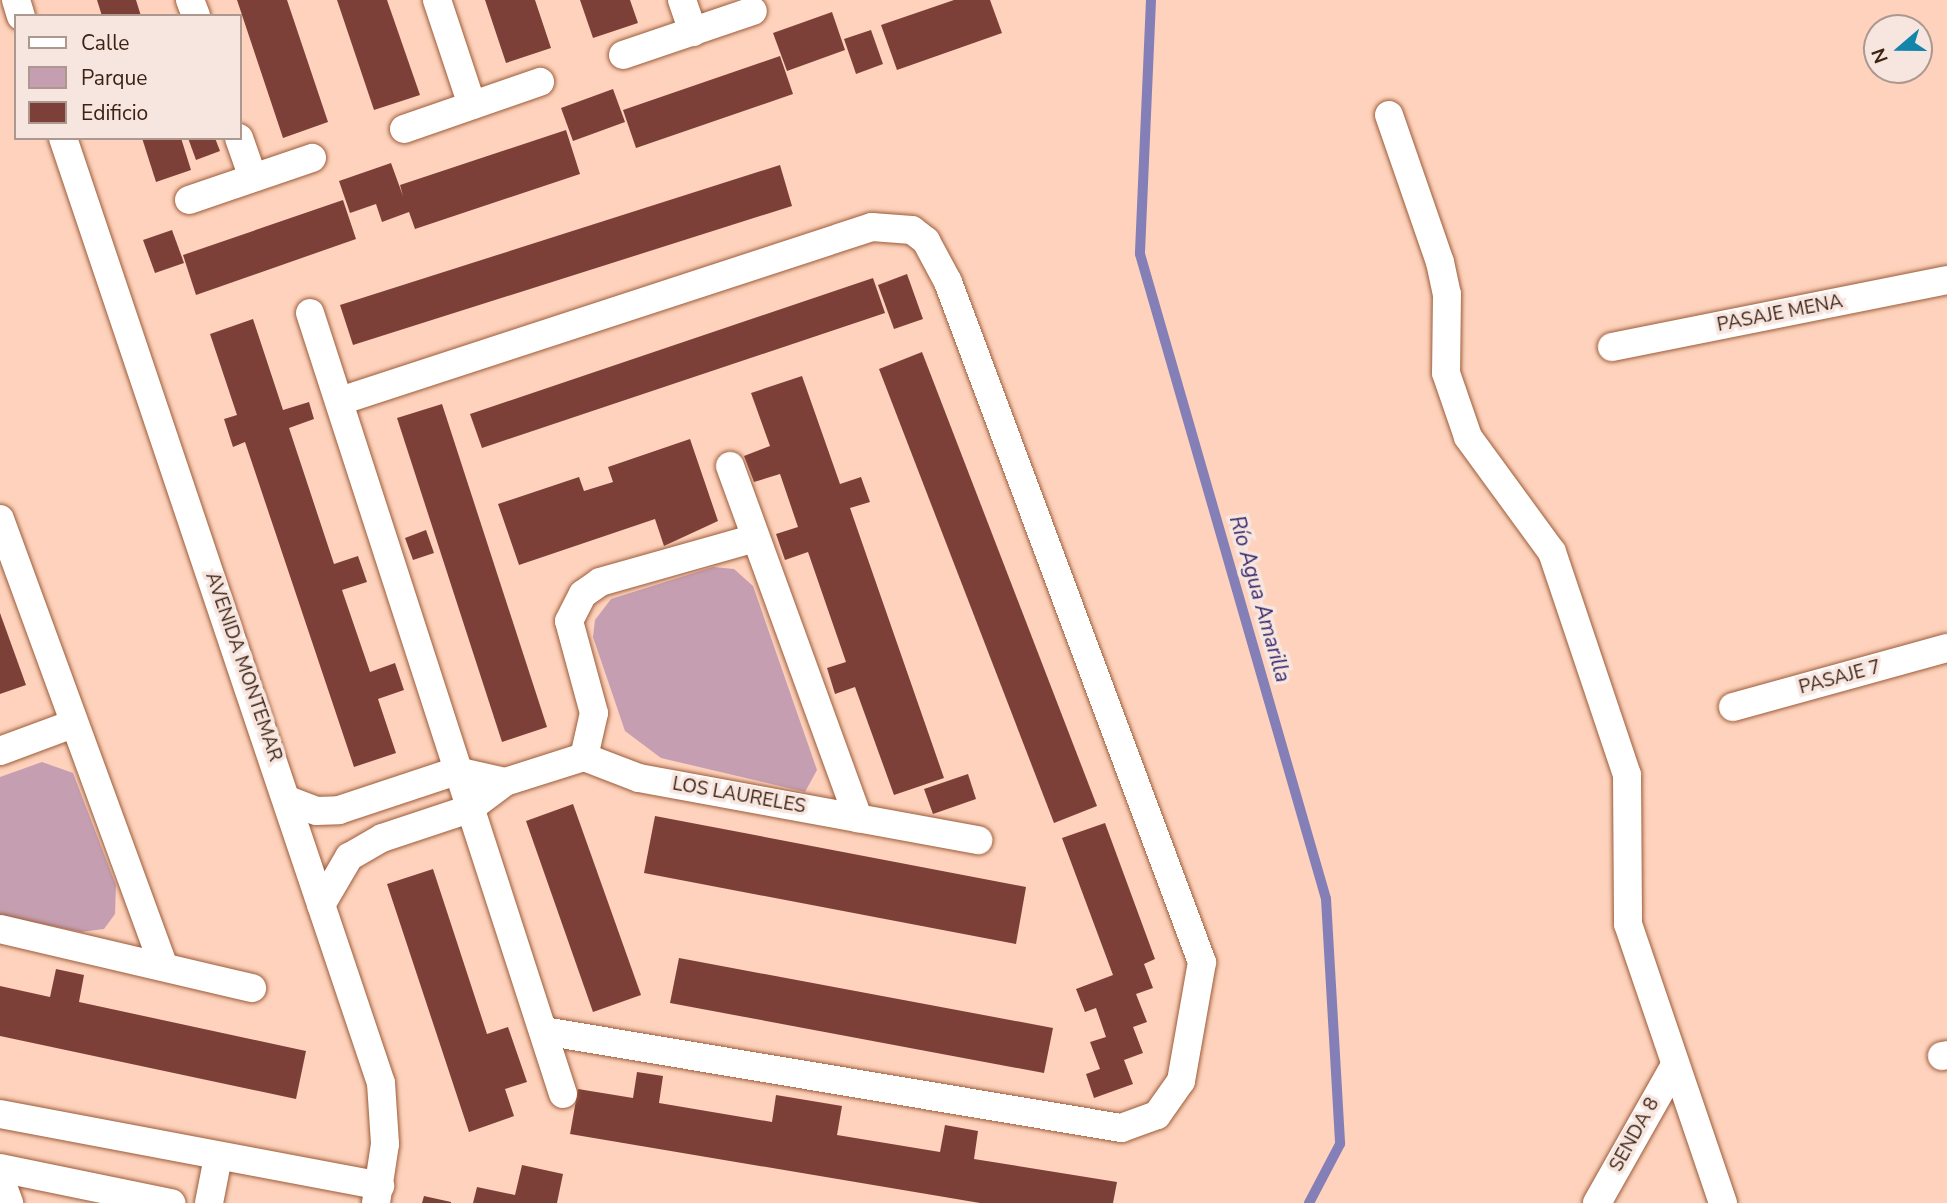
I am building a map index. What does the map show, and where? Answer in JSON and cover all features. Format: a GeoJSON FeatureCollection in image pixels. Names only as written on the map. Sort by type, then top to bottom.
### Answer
{"type":"FeatureCollection","features":[{"type":"Feature","properties":{"kind":"street"},"geometry":{"type":"LineString","coordinates":[[437,0],[472,105]]}},
{"type":"Feature","properties":{"kind":"street"},"geometry":{"type":"LineString","coordinates":[[682,0],[693,32]]}},
{"type":"Feature","properties":{"kind":"street"},"geometry":{"type":"LineString","coordinates":[[623,55],[753,11]]}},
{"type":"Feature","properties":{"kind":"street"},"geometry":{"type":"LineString","coordinates":[[404,129],[540,82]]}},
{"type":"Feature","properties":{"kind":"street"},"geometry":{"type":"LineString","coordinates":[[1389,116],[1440,262],[1447,294],[1446,373],[1468,438],[1552,552],[1628,775],[1628,924],[1674,1067],[1723,1203]]}},
{"type":"Feature","properties":{"kind":"street","name":"AVENIDA MONTEMAR"},"geometry":{"type":"LineString","coordinates":[[64,140],[288,800],[381,1083],[385,1143],[378,1194]]}},
{"type":"Feature","properties":{"kind":"street"},"geometry":{"type":"LineString","coordinates":[[240,140],[253,178]]}},
{"type":"Feature","properties":{"kind":"street"},"geometry":{"type":"LineString","coordinates":[[189,200],[312,158]]}},
{"type":"Feature","properties":{"kind":"street"},"geometry":{"type":"LineString","coordinates":[[340,401],[860,231],[892,225],[912,230],[926,241],[948,282],[1202,962],[1181,1081],[1157,1115],[1121,1128],[544,1031]]}},
{"type":"Feature","properties":{"kind":"street","name":"PASAJE MENA"},"geometry":{"type":"LineString","coordinates":[[1612,348],[1947,280]]}},
{"type":"Feature","properties":{"kind":"street"},"geometry":{"type":"LineString","coordinates":[[310,313],[456,771],[563,1094]]}},
{"type":"Feature","properties":{"kind":"street"},"geometry":{"type":"LineString","coordinates":[[730,466],[858,818]]}},
{"type":"Feature","properties":{"kind":"street"},"geometry":{"type":"LineString","coordinates":[[0,519],[163,964]]}},
{"type":"Feature","properties":{"kind":"street"},"geometry":{"type":"LineString","coordinates":[[321,905],[349,857],[469,809],[505,782],[584,757],[594,713],[569,621],[583,594],[600,582],[755,538]]}},
{"type":"Feature","properties":{"kind":"street","name":"PASAJE 7"},"geometry":{"type":"LineString","coordinates":[[1733,707],[1947,648]]}},
{"type":"Feature","properties":{"kind":"street"},"geometry":{"type":"LineString","coordinates":[[0,751],[73,724]]}},
{"type":"Feature","properties":{"kind":"street","name":"LOS LAURELES"},"geometry":{"type":"LineString","coordinates":[[584,757],[639,778],[978,840]]}},
{"type":"Feature","properties":{"kind":"street"},"geometry":{"type":"LineString","coordinates":[[288,800],[316,811],[339,810],[456,771],[505,782]]}},
{"type":"Feature","properties":{"kind":"street"},"geometry":{"type":"LineString","coordinates":[[0,929],[163,964],[252,988]]}},
{"type":"Feature","properties":{"kind":"street","name":"SENDA 8"},"geometry":{"type":"LineString","coordinates":[[1597,1203],[1674,1067]]}},
{"type":"Feature","properties":{"kind":"street"},"geometry":{"type":"LineString","coordinates":[[0,1114],[218,1157],[378,1194]]}},
{"type":"Feature","properties":{"kind":"street"},"geometry":{"type":"LineString","coordinates":[[209,1203],[218,1157]]}},
{"type":"Feature","properties":{"kind":"street"},"geometry":{"type":"LineString","coordinates":[[0,1168],[171,1203]]}},
{"type":"Feature","properties":{"kind":"street"},"geometry":{"type":"LineString","coordinates":[[0,1178],[9,1203]]}},
{"type":"Feature","properties":{"kind":"green space"},"geometry":{"type":"Polygon","coordinates":[[[713,567],[734,569],[753,586],[817,770],[805,792],[661,758],[625,731],[593,637],[595,620],[611,599],[713,567]]]}},
{"type":"Feature","properties":{"kind":"green space"},"geometry":{"type":"Polygon","coordinates":[[[42,762],[73,773],[116,885],[115,914],[104,929],[81,932],[0,915],[0,777],[42,762]]]}},
{"type":"Feature","properties":{"kind":"building"},"geometry":{"type":"Polygon","coordinates":[[[97,0],[136,0],[140,14],[101,14],[97,0]]]}},
{"type":"Feature","properties":{"kind":"building"},"geometry":{"type":"Polygon","coordinates":[[[237,0],[287,0],[328,122],[283,138],[237,0]]]}},
{"type":"Feature","properties":{"kind":"building"},"geometry":{"type":"Polygon","coordinates":[[[337,0],[387,0],[420,95],[374,110],[337,0]]]}},
{"type":"Feature","properties":{"kind":"building"},"geometry":{"type":"Polygon","coordinates":[[[485,0],[535,0],[551,48],[506,63],[485,0]]]}},
{"type":"Feature","properties":{"kind":"building"},"geometry":{"type":"Polygon","coordinates":[[[580,0],[630,0],[638,23],[593,38],[580,0]]]}},
{"type":"Feature","properties":{"kind":"building"},"geometry":{"type":"Polygon","coordinates":[[[954,0],[990,0],[1002,33],[897,70],[881,25],[954,0]]]}},
{"type":"Feature","properties":{"kind":"building"},"geometry":{"type":"Polygon","coordinates":[[[832,12],[845,50],[787,71],[773,33],[832,12]]]}},
{"type":"Feature","properties":{"kind":"building"},"geometry":{"type":"Polygon","coordinates":[[[871,30],[883,64],[856,74],[844,39],[871,30]]]}},
{"type":"Feature","properties":{"kind":"building"},"geometry":{"type":"Polygon","coordinates":[[[780,56],[793,94],[636,148],[623,110],[780,56]]]}},
{"type":"Feature","properties":{"kind":"building"},"geometry":{"type":"Polygon","coordinates":[[[613,89],[625,122],[573,141],[561,108],[613,89]]]}},
{"type":"Feature","properties":{"kind":"building"},"geometry":{"type":"Polygon","coordinates":[[[566,130],[580,174],[415,229],[409,212],[382,222],[376,204],[350,213],[339,181],[391,163],[403,196],[400,185],[566,130]]]}},
{"type":"Feature","properties":{"kind":"building"},"geometry":{"type":"Polygon","coordinates":[[[143,140],[182,140],[191,170],[156,182],[143,140]]]}},
{"type":"Feature","properties":{"kind":"building"},"geometry":{"type":"Polygon","coordinates":[[[189,140],[216,140],[220,151],[196,160],[189,140]]]}},
{"type":"Feature","properties":{"kind":"building"},"geometry":{"type":"Polygon","coordinates":[[[780,165],[792,206],[353,345],[340,305],[780,165]]]}},
{"type":"Feature","properties":{"kind":"building"},"geometry":{"type":"Polygon","coordinates":[[[343,200],[356,239],[196,295],[183,255],[343,200]]]}},
{"type":"Feature","properties":{"kind":"building"},"geometry":{"type":"Polygon","coordinates":[[[172,230],[184,263],[155,273],[143,240],[172,230]]]}},
{"type":"Feature","properties":{"kind":"building"},"geometry":{"type":"Polygon","coordinates":[[[907,274],[923,319],[894,329],[878,285],[907,274]]]}},
{"type":"Feature","properties":{"kind":"building"},"geometry":{"type":"Polygon","coordinates":[[[873,278],[885,313],[482,448],[470,414],[873,278]]]}},
{"type":"Feature","properties":{"kind":"building"},"geometry":{"type":"Polygon","coordinates":[[[253,319],[283,410],[309,402],[314,419],[289,428],[334,564],[358,556],[367,582],[342,590],[370,672],[395,663],[404,690],[378,699],[396,753],[354,767],[245,442],[233,447],[224,419],[237,415],[210,334],[253,319]]]}},
{"type":"Feature","properties":{"kind":"building"},"geometry":{"type":"Polygon","coordinates":[[[922,352],[1097,806],[1054,823],[879,369],[922,352]]]}},
{"type":"Feature","properties":{"kind":"building"},"geometry":{"type":"Polygon","coordinates":[[[802,376],[840,484],[861,477],[870,502],[850,508],[944,778],[894,795],[855,687],[835,694],[827,668],[846,662],[808,552],[785,560],[776,534],[798,527],[780,474],[754,482],[744,456],[770,446],[751,393],[802,376]]]}},
{"type":"Feature","properties":{"kind":"building"},"geometry":{"type":"Polygon","coordinates":[[[442,404],[547,727],[502,742],[397,418],[442,404]]]}},
{"type":"Feature","properties":{"kind":"building"},"geometry":{"type":"Polygon","coordinates":[[[690,439],[718,521],[664,546],[655,519],[519,565],[498,504],[579,477],[584,491],[613,482],[608,467],[690,439]]]}},
{"type":"Feature","properties":{"kind":"building"},"geometry":{"type":"Polygon","coordinates":[[[426,530],[434,553],[413,560],[405,538],[426,530]]]}},
{"type":"Feature","properties":{"kind":"building"},"geometry":{"type":"Polygon","coordinates":[[[0,613],[26,685],[0,694],[0,613]]]}},
{"type":"Feature","properties":{"kind":"building"},"geometry":{"type":"Polygon","coordinates":[[[968,774],[976,799],[933,814],[924,789],[968,774]]]}},
{"type":"Feature","properties":{"kind":"building"},"geometry":{"type":"Polygon","coordinates":[[[573,804],[641,995],[593,1012],[526,821],[573,804]]]}},
{"type":"Feature","properties":{"kind":"building"},"geometry":{"type":"Polygon","coordinates":[[[655,816],[1026,887],[1016,944],[644,873],[655,816]]]}},
{"type":"Feature","properties":{"kind":"building"},"geometry":{"type":"Polygon","coordinates":[[[1105,823],[1155,959],[1144,964],[1153,988],[1136,994],[1147,1022],[1133,1027],[1143,1053],[1124,1060],[1133,1084],[1094,1098],[1086,1074],[1100,1069],[1090,1042],[1106,1037],[1096,1008],[1085,1012],[1076,989],[1113,975],[1062,838],[1105,823]]]}},
{"type":"Feature","properties":{"kind":"building"},"geometry":{"type":"Polygon","coordinates":[[[433,869],[487,1034],[508,1027],[527,1082],[505,1089],[514,1116],[469,1132],[387,884],[433,869]]]}},
{"type":"Feature","properties":{"kind":"building"},"geometry":{"type":"Polygon","coordinates":[[[679,958],[1053,1028],[1044,1073],[670,1003],[679,958]]]}},
{"type":"Feature","properties":{"kind":"building"},"geometry":{"type":"Polygon","coordinates":[[[56,969],[84,975],[79,1002],[306,1051],[296,1099],[0,1036],[0,986],[50,997],[56,969]]]}},
{"type":"Feature","properties":{"kind":"building"},"geometry":{"type":"Polygon","coordinates":[[[637,1072],[663,1076],[659,1103],[772,1122],[776,1095],[842,1106],[837,1135],[940,1152],[945,1125],[978,1131],[974,1159],[1117,1182],[1113,1203],[980,1203],[570,1134],[578,1089],[633,1098],[637,1072]]]}},
{"type":"Feature","properties":{"kind":"building"},"geometry":{"type":"Polygon","coordinates":[[[522,1165],[563,1174],[557,1203],[473,1203],[477,1187],[515,1195],[522,1165]]]}},
{"type":"Feature","properties":{"kind":"building"},"geometry":{"type":"Polygon","coordinates":[[[424,1196],[451,1202],[451,1203],[422,1203],[424,1196]]]}},
{"type":"Feature","properties":{"kind":"waterway","name":"Río Agua Amarilla"},"geometry":{"type":"LineString","coordinates":[[1151,0],[1140,254],[1326,899],[1340,1144],[1309,1203]]}}]}
